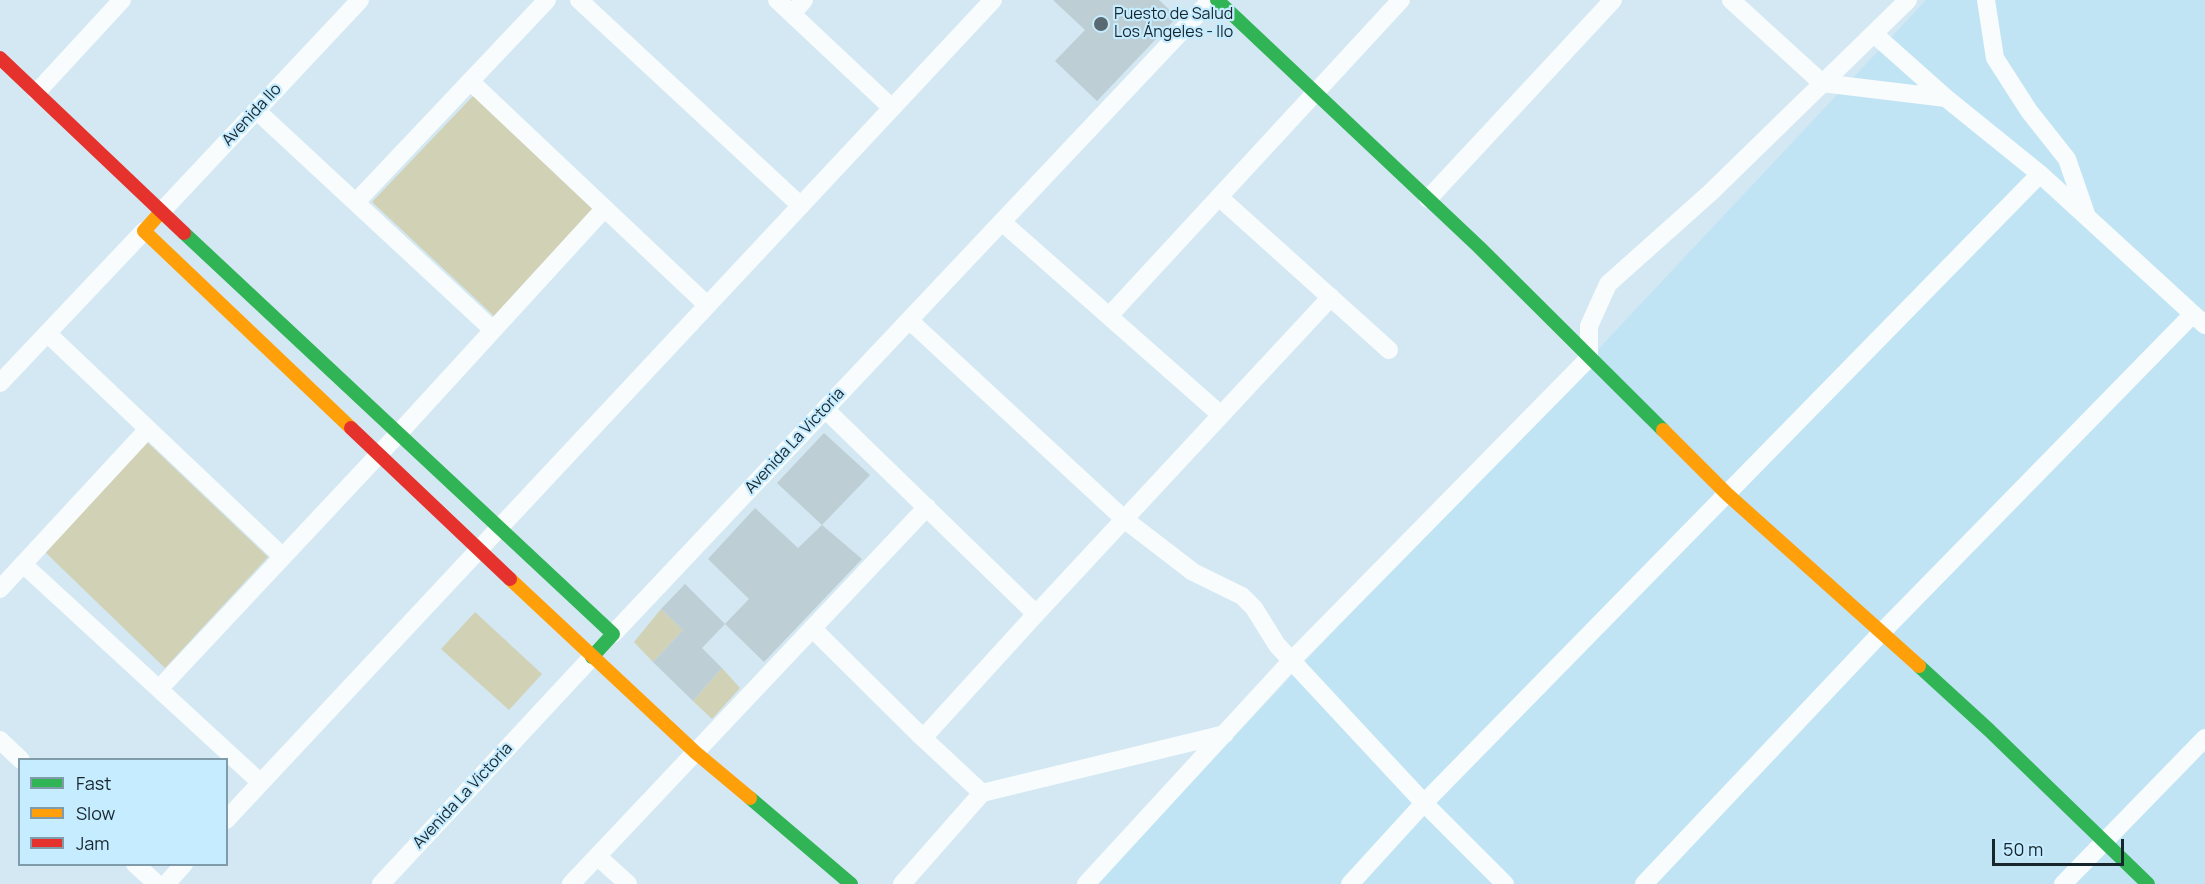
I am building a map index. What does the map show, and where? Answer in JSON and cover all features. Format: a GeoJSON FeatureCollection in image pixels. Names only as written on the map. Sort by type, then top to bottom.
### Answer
{"type":"FeatureCollection","features":[{"type":"Feature","properties":{"kind":"street"},"geometry":{"type":"LineString","coordinates":[[37,92],[122,0]]}},
{"type":"Feature","properties":{"kind":"street","name":"Avenida Ilo"},"geometry":{"type":"LineString","coordinates":[[144,231],[360,0]]}},
{"type":"Feature","properties":{"kind":"street"},"geometry":{"type":"LineString","coordinates":[[356,202],[547,0]]}},
{"type":"Feature","properties":{"kind":"street"},"geometry":{"type":"LineString","coordinates":[[579,0],[801,206]]}},
{"type":"Feature","properties":{"kind":"street"},"geometry":{"type":"LineString","coordinates":[[777,0],[892,108]]}},
{"type":"Feature","properties":{"kind":"street"},"geometry":{"type":"LineString","coordinates":[[792,14],[804,0]]}},
{"type":"Feature","properties":{"kind":"street"},"geometry":{"type":"LineString","coordinates":[[228,817],[993,0]]}},
{"type":"Feature","properties":{"kind":"street","name":"Avenida La Victoria"},"geometry":{"type":"LineString","coordinates":[[381,884],[613,634],[1211,0]]}},
{"type":"Feature","properties":{"kind":"street"},"geometry":{"type":"LineString","coordinates":[[1217,0],[1479,247],[1727,494],[1997,738],[2148,884]]}},
{"type":"Feature","properties":{"kind":"street"},"geometry":{"type":"LineString","coordinates":[[1109,316],[1401,0]]}},
{"type":"Feature","properties":{"kind":"street"},"geometry":{"type":"LineString","coordinates":[[1428,199],[1613,0]]}},
{"type":"Feature","properties":{"kind":"street"},"geometry":{"type":"LineString","coordinates":[[1731,0],[1822,83],[1946,98]]}},
{"type":"Feature","properties":{"kind":"street"},"geometry":{"type":"LineString","coordinates":[[1086,884],[1292,660],[1589,358],[1589,326],[1608,284],[1710,193],[1908,0]]}},
{"type":"Feature","properties":{"kind":"street"},"geometry":{"type":"LineString","coordinates":[[1986,0],[1995,57],[2028,111],[2067,159],[2086,216]]}},
{"type":"Feature","properties":{"kind":"street"},"geometry":{"type":"LineString","coordinates":[[1644,884],[1882,632],[2199,320],[2040,174],[1946,98],[1874,34]]}},
{"type":"Feature","properties":{"kind":"street"},"geometry":{"type":"LineString","coordinates":[[0,58],[398,435],[613,634]]}},
{"type":"Feature","properties":{"kind":"street"},"geometry":{"type":"LineString","coordinates":[[470,81],[707,305]]}},
{"type":"Feature","properties":{"kind":"street"},"geometry":{"type":"LineString","coordinates":[[256,110],[493,330]]}},
{"type":"Feature","properties":{"kind":"street"},"geometry":{"type":"LineString","coordinates":[[1350,884],[1424,803],[2040,174]]}},
{"type":"Feature","properties":{"kind":"street"},"geometry":{"type":"LineString","coordinates":[[1219,197],[1389,350]]}},
{"type":"Feature","properties":{"kind":"street"},"geometry":{"type":"LineString","coordinates":[[159,689],[398,435],[604,208]]}},
{"type":"Feature","properties":{"kind":"street"},"geometry":{"type":"LineString","coordinates":[[1002,222],[1221,415]]}},
{"type":"Feature","properties":{"kind":"street"},"geometry":{"type":"LineString","coordinates":[[0,383],[144,231],[592,657],[695,752],[851,884]]}},
{"type":"Feature","properties":{"kind":"street"},"geometry":{"type":"LineString","coordinates":[[923,738],[1331,297]]}},
{"type":"Feature","properties":{"kind":"street"},"geometry":{"type":"LineString","coordinates":[[909,320],[1124,519],[1193,572],[1242,596],[1254,608],[1277,645],[1424,803],[1505,884]]}},
{"type":"Feature","properties":{"kind":"street"},"geometry":{"type":"LineString","coordinates":[[47,333],[283,557]]}},
{"type":"Feature","properties":{"kind":"street"},"geometry":{"type":"LineString","coordinates":[[825,409],[1036,614]]}},
{"type":"Feature","properties":{"kind":"street"},"geometry":{"type":"LineString","coordinates":[[0,589],[148,429]]}},
{"type":"Feature","properties":{"kind":"street"},"geometry":{"type":"LineString","coordinates":[[571,884],[927,507]]}},
{"type":"Feature","properties":{"kind":"street"},"geometry":{"type":"LineString","coordinates":[[23,564],[261,783]]}},
{"type":"Feature","properties":{"kind":"street"},"geometry":{"type":"LineString","coordinates":[[812,628],[982,793]]}},
{"type":"Feature","properties":{"kind":"street"},"geometry":{"type":"LineString","coordinates":[[902,884],[982,793],[1225,734]]}},
{"type":"Feature","properties":{"kind":"street"},"geometry":{"type":"LineString","coordinates":[[2063,884],[2205,738]]}},
{"type":"Feature","properties":{"kind":"street"},"geometry":{"type":"LineString","coordinates":[[0,740],[20,758]]}},
{"type":"Feature","properties":{"kind":"street"},"geometry":{"type":"LineString","coordinates":[[597,856],[628,884]]}},
{"type":"Feature","properties":{"kind":"street"},"geometry":{"type":"LineString","coordinates":[[137,866],[156,884]]}},
{"type":"Feature","properties":{"kind":"street"},"geometry":{"type":"LineString","coordinates":[[166,884],[182,866]]}},
{"type":"Feature","properties":{"kind":"shaded area"},"geometry":{"type":"Polygon","coordinates":[[[1926,0],[2205,0],[2205,884],[1096,884],[1926,0]]]}},
{"type":"Feature","properties":{"kind":"green space"},"geometry":{"type":"Polygon","coordinates":[[[474,95],[594,208],[494,316],[372,202],[474,95]]]}},
{"type":"Feature","properties":{"kind":"green space"},"geometry":{"type":"Polygon","coordinates":[[[147,442],[268,557],[165,668],[45,552],[147,442]]]}},
{"type":"Feature","properties":{"kind":"green space"},"geometry":{"type":"Polygon","coordinates":[[[661,609],[683,630],[653,662],[634,642],[661,609]]]}},
{"type":"Feature","properties":{"kind":"green space"},"geometry":{"type":"Polygon","coordinates":[[[475,612],[542,674],[509,710],[441,649],[475,612]]]}},
{"type":"Feature","properties":{"kind":"green space"},"geometry":{"type":"Polygon","coordinates":[[[722,668],[740,688],[712,719],[693,701],[722,668]]]}},
{"type":"Feature","properties":{"kind":"building"},"geometry":{"type":"Polygon","coordinates":[[[1053,0],[1159,0],[1177,17],[1097,101],[1055,61],[1085,30],[1053,0]]]}},
{"type":"Feature","properties":{"kind":"building"},"geometry":{"type":"Polygon","coordinates":[[[824,433],[870,475],[822,525],[777,483],[824,433]]]}},
{"type":"Feature","properties":{"kind":"building"},"geometry":{"type":"Polygon","coordinates":[[[755,508],[798,548],[822,525],[862,559],[764,662],[725,624],[749,599],[708,559],[755,508]]]}},
{"type":"Feature","properties":{"kind":"building"},"geometry":{"type":"Polygon","coordinates":[[[685,584],[725,624],[702,648],[722,668],[693,701],[653,662],[683,630],[661,609],[685,584]]]}},
{"type":"Feature","properties":{"kind":"traffic: fast"},"geometry":{"type":"LineString","coordinates":[[1217,0],[1479,247],[1663,430]]}},
{"type":"Feature","properties":{"kind":"traffic: fast"},"geometry":{"type":"LineString","coordinates":[[184,233],[613,634],[592,657]]}},
{"type":"Feature","properties":{"kind":"traffic: fast"},"geometry":{"type":"LineString","coordinates":[[1919,666],[1989,730],[2148,884]]}},
{"type":"Feature","properties":{"kind":"traffic: fast"},"geometry":{"type":"LineString","coordinates":[[750,798],[851,884]]}},
{"type":"Feature","properties":{"kind":"traffic: slow"},"geometry":{"type":"LineString","coordinates":[[161,212],[144,231],[351,428]]}},
{"type":"Feature","properties":{"kind":"traffic: slow"},"geometry":{"type":"LineString","coordinates":[[1663,430],[1727,494],[1919,666]]}},
{"type":"Feature","properties":{"kind":"traffic: slow"},"geometry":{"type":"LineString","coordinates":[[510,579],[695,752],[750,798]]}},
{"type":"Feature","properties":{"kind":"traffic: jam"},"geometry":{"type":"LineString","coordinates":[[0,58],[184,233]]}},
{"type":"Feature","properties":{"kind":"traffic: jam"},"geometry":{"type":"LineString","coordinates":[[351,428],[510,579]]}},
{"type":"Feature","properties":{"kind":"place","name":"Puesto de Salud Los Ángeles - Ilo"},"geometry":{"type":"Point","coordinates":[1101,24]}}]}
